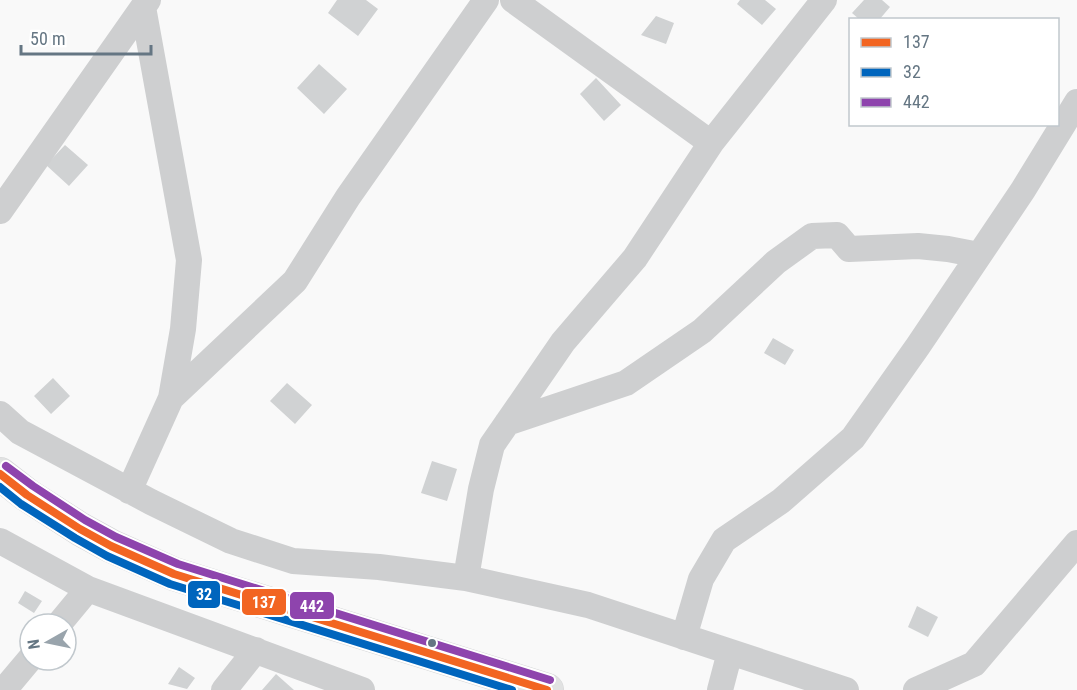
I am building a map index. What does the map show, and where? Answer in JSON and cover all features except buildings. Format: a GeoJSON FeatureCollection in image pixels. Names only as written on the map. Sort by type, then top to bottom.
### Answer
{"type":"FeatureCollection","features":[{"type":"Feature","properties":{"kind":"main road"},"geometry":{"type":"LineString","coordinates":[[0,474],[27,495],[80,529],[111,546],[174,573],[548,690]]}},
{"type":"Feature","properties":{"kind":"street"},"geometry":{"type":"LineString","coordinates":[[171,398],[295,280],[348,197],[486,0]]}},
{"type":"Feature","properties":{"kind":"street"},"geometry":{"type":"LineString","coordinates":[[513,0],[711,143]]}},
{"type":"Feature","properties":{"kind":"street"},"geometry":{"type":"LineString","coordinates":[[466,578],[492,445],[563,342],[636,258],[711,143],[824,0]]}},
{"type":"Feature","properties":{"kind":"street"},"geometry":{"type":"LineString","coordinates":[[129,490],[171,398],[183,329],[189,260],[146,4]]}},
{"type":"Feature","properties":{"kind":"street"},"geometry":{"type":"LineString","coordinates":[[0,212],[146,4]]}},
{"type":"Feature","properties":{"kind":"street"},"geometry":{"type":"LineString","coordinates":[[684,637],[701,579],[724,540],[781,501],[853,438],[1023,190],[1077,102]]}},
{"type":"Feature","properties":{"kind":"street"},"geometry":{"type":"LineString","coordinates":[[507,423],[626,383],[702,331],[776,262],[812,236],[837,235],[849,249],[918,246],[979,255]]}},
{"type":"Feature","properties":{"kind":"street"},"geometry":{"type":"LineString","coordinates":[[0,414],[20,432],[231,541],[293,561],[379,567],[466,578],[588,605],[846,690]]}},
{"type":"Feature","properties":{"kind":"street"},"geometry":{"type":"LineString","coordinates":[[0,541],[88,589],[362,690]]}},
{"type":"Feature","properties":{"kind":"street"},"geometry":{"type":"LineString","coordinates":[[916,690],[974,664],[1077,543]]}},
{"type":"Feature","properties":{"kind":"street"},"geometry":{"type":"LineString","coordinates":[[69,612],[88,589]]}},
{"type":"Feature","properties":{"kind":"street"},"geometry":{"type":"LineString","coordinates":[[224,690],[256,650]]}},
{"type":"Feature","properties":{"kind":"street"},"geometry":{"type":"LineString","coordinates":[[720,690],[730,652]]}},
{"type":"Feature","properties":{"kind":"street"},"geometry":{"type":"LineString","coordinates":[[4,690],[19,672]]}},
{"type":"Feature","properties":{"kind":"transit line","name":"442"},"geometry":{"type":"LineString","coordinates":[[6,466],[85,520],[116,537],[178,564],[550,680]]}},
{"type":"Feature","properties":{"kind":"transit line","name":"137"},"geometry":{"type":"LineString","coordinates":[[0,474],[27,495],[80,529],[111,546],[174,574],[547,690]]}},
{"type":"Feature","properties":{"kind":"transit line","name":"32"},"geometry":{"type":"LineString","coordinates":[[0,487],[21,504],[75,538],[107,556],[170,584],[512,690]]}}]}
